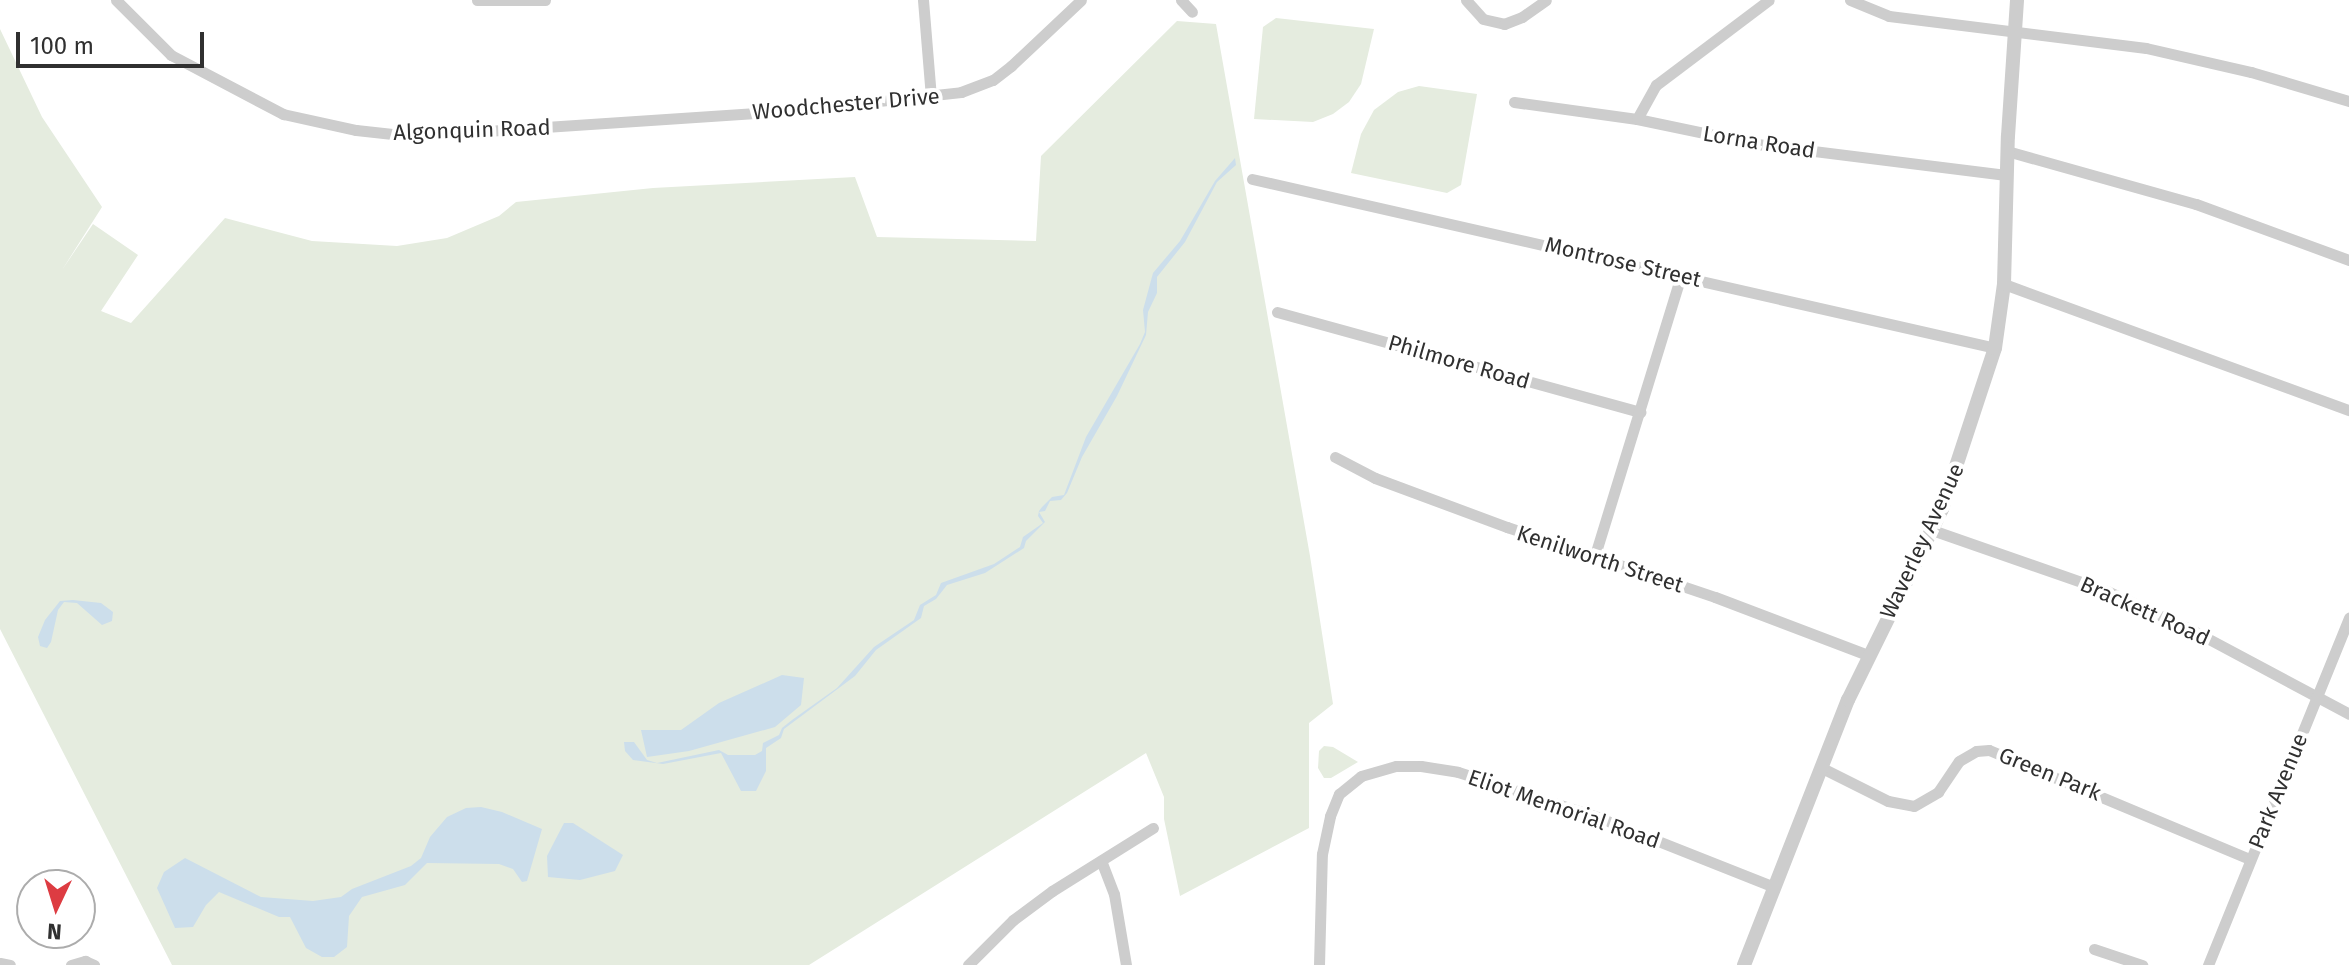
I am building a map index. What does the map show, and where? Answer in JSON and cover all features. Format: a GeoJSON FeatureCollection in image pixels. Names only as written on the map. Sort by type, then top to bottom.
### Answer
{"type":"FeatureCollection","features":[{"type":"Feature","properties":{"kind":"street","name":"Algonquin Road"},"geometry":{"type":"LineString","coordinates":[[116,0],[171,55],[283,114],[356,130],[411,136],[579,126]]}},
{"type":"Feature","properties":{"kind":"street"},"geometry":{"type":"LineString","coordinates":[[477,0],[545,0]]}},
{"type":"Feature","properties":{"kind":"street"},"geometry":{"type":"LineString","coordinates":[[923,0],[931,97]]}},
{"type":"Feature","properties":{"kind":"street","name":"Woodchester Drive"},"geometry":{"type":"LineString","coordinates":[[579,126],[931,97],[971,90],[993,80],[1081,0]]}},
{"type":"Feature","properties":{"kind":"street"},"geometry":{"type":"LineString","coordinates":[[1181,0],[1192,12]]}},
{"type":"Feature","properties":{"kind":"street"},"geometry":{"type":"LineString","coordinates":[[1466,0],[1483,19],[1504,24],[1515,21],[1546,0]]}},
{"type":"Feature","properties":{"kind":"street"},"geometry":{"type":"LineString","coordinates":[[1637,119],[1656,85],[1769,0]]}},
{"type":"Feature","properties":{"kind":"street"},"geometry":{"type":"LineString","coordinates":[[1850,0],[1889,16],[2167,52],[2251,72],[2349,101]]}},
{"type":"Feature","properties":{"kind":"street","name":"Waverley Avenue"},"geometry":{"type":"LineString","coordinates":[[1744,965],[1820,767],[1868,655],[1932,530],[1955,475],[1995,348],[2004,284],[2007,151],[2017,0]]}},
{"type":"Feature","properties":{"kind":"street","name":"Lorna Road"},"geometry":{"type":"LineString","coordinates":[[1514,102],[1637,119],[1757,144],[2006,175]]}},
{"type":"Feature","properties":{"kind":"street"},"geometry":{"type":"LineString","coordinates":[[2007,151],[2196,204],[2349,260]]}},
{"type":"Feature","properties":{"kind":"street","name":"Montrose Street"},"geometry":{"type":"LineString","coordinates":[[1252,179],[1995,348]]}},
{"type":"Feature","properties":{"kind":"street"},"geometry":{"type":"LineString","coordinates":[[1595,555],[1681,275]]}},
{"type":"Feature","properties":{"kind":"street"},"geometry":{"type":"LineString","coordinates":[[2004,284],[2349,410]]}},
{"type":"Feature","properties":{"kind":"street","name":"Philmore Road"},"geometry":{"type":"LineString","coordinates":[[1277,312],[1641,412]]}},
{"type":"Feature","properties":{"kind":"street","name":"Kenilworth Street"},"geometry":{"type":"LineString","coordinates":[[1335,457],[1375,478],[1868,655]]}},
{"type":"Feature","properties":{"kind":"street","name":"Brackett Road"},"geometry":{"type":"LineString","coordinates":[[1932,530],[2107,591],[2192,630],[2349,714]]}},
{"type":"Feature","properties":{"kind":"street","name":"Park Avenue"},"geometry":{"type":"LineString","coordinates":[[2208,965],[2349,618]]}},
{"type":"Feature","properties":{"kind":"street","name":"Green Park"},"geometry":{"type":"LineString","coordinates":[[1820,767],[1888,801],[1914,806],[1938,792],[1959,761],[1976,751],[1989,750],[2250,859]]}},
{"type":"Feature","properties":{"kind":"street","name":"Eliot Memorial Road"},"geometry":{"type":"LineString","coordinates":[[1319,965],[1322,854],[1334,805],[1339,794],[1361,776],[1396,766],[1421,766],[1458,772],[1600,818],[1774,887]]}},
{"type":"Feature","properties":{"kind":"street"},"geometry":{"type":"LineString","coordinates":[[968,965],[1013,920],[1052,891],[1102,863],[1153,828]]}},
{"type":"Feature","properties":{"kind":"street"},"geometry":{"type":"LineString","coordinates":[[1102,863],[1114,894],[1126,965]]}},
{"type":"Feature","properties":{"kind":"street"},"geometry":{"type":"LineString","coordinates":[[2094,949],[2142,965]]}},
{"type":"Feature","properties":{"kind":"street"},"geometry":{"type":"LineString","coordinates":[[71,965],[85,961],[94,965]]}},
{"type":"Feature","properties":{"kind":"street"},"geometry":{"type":"LineString","coordinates":[[0,963],[10,965]]}},
{"type":"Feature","properties":{"kind":"shaded area"},"geometry":{"type":"Polygon","coordinates":[[[1276,18],[1374,29],[1361,84],[1349,102],[1333,114],[1313,122],[1254,119],[1263,27],[1276,18]]]}},
{"type":"Feature","properties":{"kind":"shaded area"},"geometry":{"type":"Polygon","coordinates":[[[1177,21],[1216,24],[1310,556],[1333,704],[1309,723],[1309,828],[1180,896],[1164,819],[1164,797],[1146,753],[809,965],[172,965],[0,629],[0,29],[42,117],[102,207],[62,270],[93,224],[138,255],[101,311],[131,323],[225,218],[312,241],[397,246],[447,238],[499,216],[516,202],[653,188],[855,177],[877,237],[1036,241],[1041,156],[1177,21]]]}},
{"type":"Feature","properties":{"kind":"shaded area"},"geometry":{"type":"Polygon","coordinates":[[[1419,86],[1477,94],[1461,185],[1447,193],[1351,173],[1361,134],[1374,110],[1398,92],[1419,86]]]}},
{"type":"Feature","properties":{"kind":"shaded area"},"geometry":{"type":"Polygon","coordinates":[[[1324,746],[1333,747],[1358,762],[1331,778],[1324,778],[1318,768],[1319,751],[1324,746]]]}},
{"type":"Feature","properties":{"kind":"water"},"geometry":{"type":"Polygon","coordinates":[[[1235,158],[1236,165],[1217,182],[1185,242],[1157,277],[1157,293],[1148,312],[1146,335],[1117,396],[1082,457],[1067,493],[1061,500],[1050,501],[1045,511],[1039,512],[1045,522],[1026,541],[1024,548],[985,573],[947,585],[936,599],[924,606],[921,618],[876,650],[855,676],[784,729],[781,738],[766,748],[766,771],[756,791],[741,791],[721,753],[663,764],[633,760],[625,751],[624,742],[634,742],[647,760],[657,763],[719,750],[728,755],[755,755],[762,751],[763,743],[779,735],[782,728],[837,688],[874,647],[914,620],[920,605],[936,595],[941,583],[994,564],[1020,547],[1023,537],[1043,523],[1038,516],[1039,511],[1042,507],[1052,497],[1064,495],[1086,437],[1140,344],[1145,332],[1143,310],[1153,273],[1180,241],[1215,181],[1235,158]]]}},
{"type":"Feature","properties":{"kind":"water"},"geometry":{"type":"Polygon","coordinates":[[[60,601],[101,603],[113,612],[112,621],[102,625],[77,603],[64,602],[58,610],[51,642],[47,648],[40,646],[38,637],[45,620],[60,601]]]}},
{"type":"Feature","properties":{"kind":"water"},"geometry":{"type":"Polygon","coordinates":[[[782,675],[804,678],[801,705],[775,727],[689,751],[647,757],[641,730],[681,730],[719,703],[782,675]]]}},
{"type":"Feature","properties":{"kind":"water"},"geometry":{"type":"Polygon","coordinates":[[[481,807],[502,812],[542,829],[527,881],[522,882],[513,869],[499,864],[427,863],[405,885],[362,897],[349,916],[347,947],[334,957],[322,957],[306,948],[290,917],[279,917],[219,892],[206,905],[193,927],[175,928],[157,888],[164,872],[185,858],[261,897],[313,901],[341,897],[352,889],[411,866],[421,858],[430,837],[447,817],[466,808],[481,807]]]}},
{"type":"Feature","properties":{"kind":"water"},"geometry":{"type":"Polygon","coordinates":[[[564,823],[573,823],[623,855],[615,871],[580,880],[548,877],[547,856],[564,823]]]}}]}
